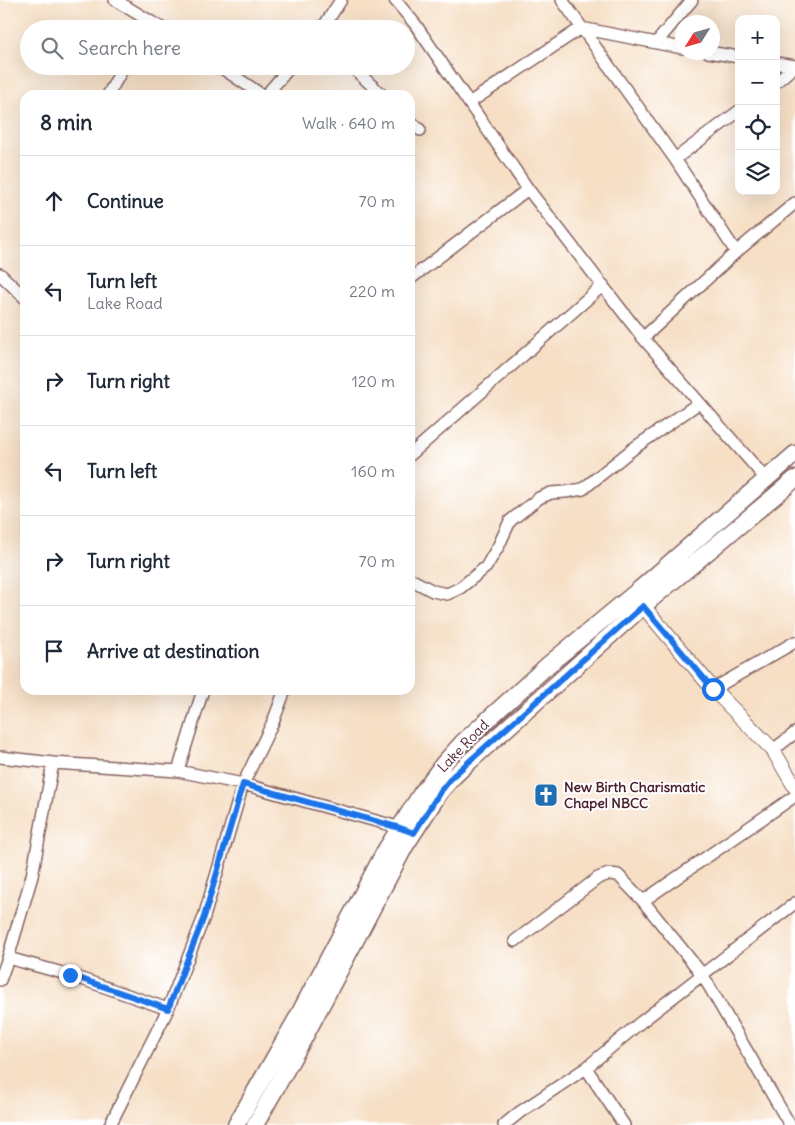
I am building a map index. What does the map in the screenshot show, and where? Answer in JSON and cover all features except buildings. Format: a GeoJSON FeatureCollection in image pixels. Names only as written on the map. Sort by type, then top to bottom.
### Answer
{"type":"FeatureCollection","features":[{"type":"Feature","properties":{"kind":"main road","name":"Lake Road"},"geometry":{"type":"LineString","coordinates":[[255,1125],[305,1036],[393,868],[420,794],[444,763],[462,743],[548,665],[640,589],[795,454]]}},
{"type":"Feature","properties":{"kind":"main road","name":"Lake Road"},"geometry":{"type":"LineString","coordinates":[[236,1125],[296,1020],[381,858],[453,776],[643,606],[795,479]]}},
{"type":"Feature","properties":{"kind":"street"},"geometry":{"type":"LineString","coordinates":[[116,0],[143,20]]}},
{"type":"Feature","properties":{"kind":"street"},"geometry":{"type":"LineString","coordinates":[[328,20],[341,0]]}},
{"type":"Feature","properties":{"kind":"street"},"geometry":{"type":"LineString","coordinates":[[395,0],[412,20]]}},
{"type":"Feature","properties":{"kind":"street"},"geometry":{"type":"LineString","coordinates":[[562,0],[676,159],[736,252]]}},
{"type":"Feature","properties":{"kind":"street"},"geometry":{"type":"LineString","coordinates":[[656,42],[692,0]]}},
{"type":"Feature","properties":{"kind":"street"},"geometry":{"type":"LineString","coordinates":[[415,24],[528,189],[643,338],[766,479]]}},
{"type":"Feature","properties":{"kind":"street"},"geometry":{"type":"LineString","coordinates":[[468,102],[581,28],[675,46]]}},
{"type":"Feature","properties":{"kind":"street"},"geometry":{"type":"LineString","coordinates":[[720,54],[735,56]]}},
{"type":"Feature","properties":{"kind":"street"},"geometry":{"type":"LineString","coordinates":[[780,64],[795,66]]}},
{"type":"Feature","properties":{"kind":"street"},"geometry":{"type":"LineString","coordinates":[[780,79],[795,66]]}},
{"type":"Feature","properties":{"kind":"street"},"geometry":{"type":"LineString","coordinates":[[111,90],[119,75]]}},
{"type":"Feature","properties":{"kind":"street"},"geometry":{"type":"LineString","coordinates":[[232,75],[255,90]]}},
{"type":"Feature","properties":{"kind":"street"},"geometry":{"type":"LineString","coordinates":[[270,90],[283,75]]}},
{"type":"Feature","properties":{"kind":"street"},"geometry":{"type":"LineString","coordinates":[[361,75],[377,90]]}},
{"type":"Feature","properties":{"kind":"street"},"geometry":{"type":"LineString","coordinates":[[676,159],[735,114]]}},
{"type":"Feature","properties":{"kind":"street"},"geometry":{"type":"LineString","coordinates":[[415,126],[420,130]]}},
{"type":"Feature","properties":{"kind":"street"},"geometry":{"type":"LineString","coordinates":[[415,275],[528,189]]}},
{"type":"Feature","properties":{"kind":"street"},"geometry":{"type":"LineString","coordinates":[[643,338],[736,252],[795,203]]}},
{"type":"Feature","properties":{"kind":"street"},"geometry":{"type":"LineString","coordinates":[[0,274],[20,293]]}},
{"type":"Feature","properties":{"kind":"street"},"geometry":{"type":"LineString","coordinates":[[415,451],[603,285]]}},
{"type":"Feature","properties":{"kind":"street"},"geometry":{"type":"LineString","coordinates":[[415,582],[433,591],[447,594],[460,588],[486,567],[510,521],[540,498],[551,494],[583,489],[634,448],[699,403]]}},
{"type":"Feature","properties":{"kind":"street"},"geometry":{"type":"LineString","coordinates":[[643,606],[713,689],[772,750],[795,787]]}},
{"type":"Feature","properties":{"kind":"street"},"geometry":{"type":"LineString","coordinates":[[713,689],[795,642]]}},
{"type":"Feature","properties":{"kind":"street"},"geometry":{"type":"LineString","coordinates":[[178,771],[201,695]]}},
{"type":"Feature","properties":{"kind":"street"},"geometry":{"type":"LineString","coordinates":[[110,1125],[168,1009],[204,917],[243,784],[273,722],[283,695]]}},
{"type":"Feature","properties":{"kind":"street"},"geometry":{"type":"LineString","coordinates":[[772,750],[795,733]]}},
{"type":"Feature","properties":{"kind":"street"},"geometry":{"type":"LineString","coordinates":[[0,757],[178,771],[243,784],[407,830]]}},
{"type":"Feature","properties":{"kind":"street"},"geometry":{"type":"LineString","coordinates":[[0,980],[32,876],[53,762]]}},
{"type":"Feature","properties":{"kind":"street"},"geometry":{"type":"LineString","coordinates":[[643,901],[795,796]]}},
{"type":"Feature","properties":{"kind":"street"},"geometry":{"type":"LineString","coordinates":[[515,941],[598,878],[609,874],[618,875],[643,901],[702,974],[790,1125]]}},
{"type":"Feature","properties":{"kind":"street"},"geometry":{"type":"LineString","coordinates":[[504,1125],[520,1112],[586,1068],[641,1022],[795,903]]}},
{"type":"Feature","properties":{"kind":"street"},"geometry":{"type":"LineString","coordinates":[[8,958],[70,975],[168,1009]]}},
{"type":"Feature","properties":{"kind":"street"},"geometry":{"type":"LineString","coordinates":[[586,1068],[624,1125]]}},
{"type":"Feature","properties":{"kind":"place","name":"New Birth Charismatic Chapel NBCC"},"geometry":{"type":"Point","coordinates":[546,795]}},
{"type":"Feature","properties":{"kind":"route"},"geometry":{"type":"LineString","coordinates":[[70,975],[168,1009],[204,917],[243,784],[414,833],[440,792],[453,776],[643,606],[713,689]]}}]}
